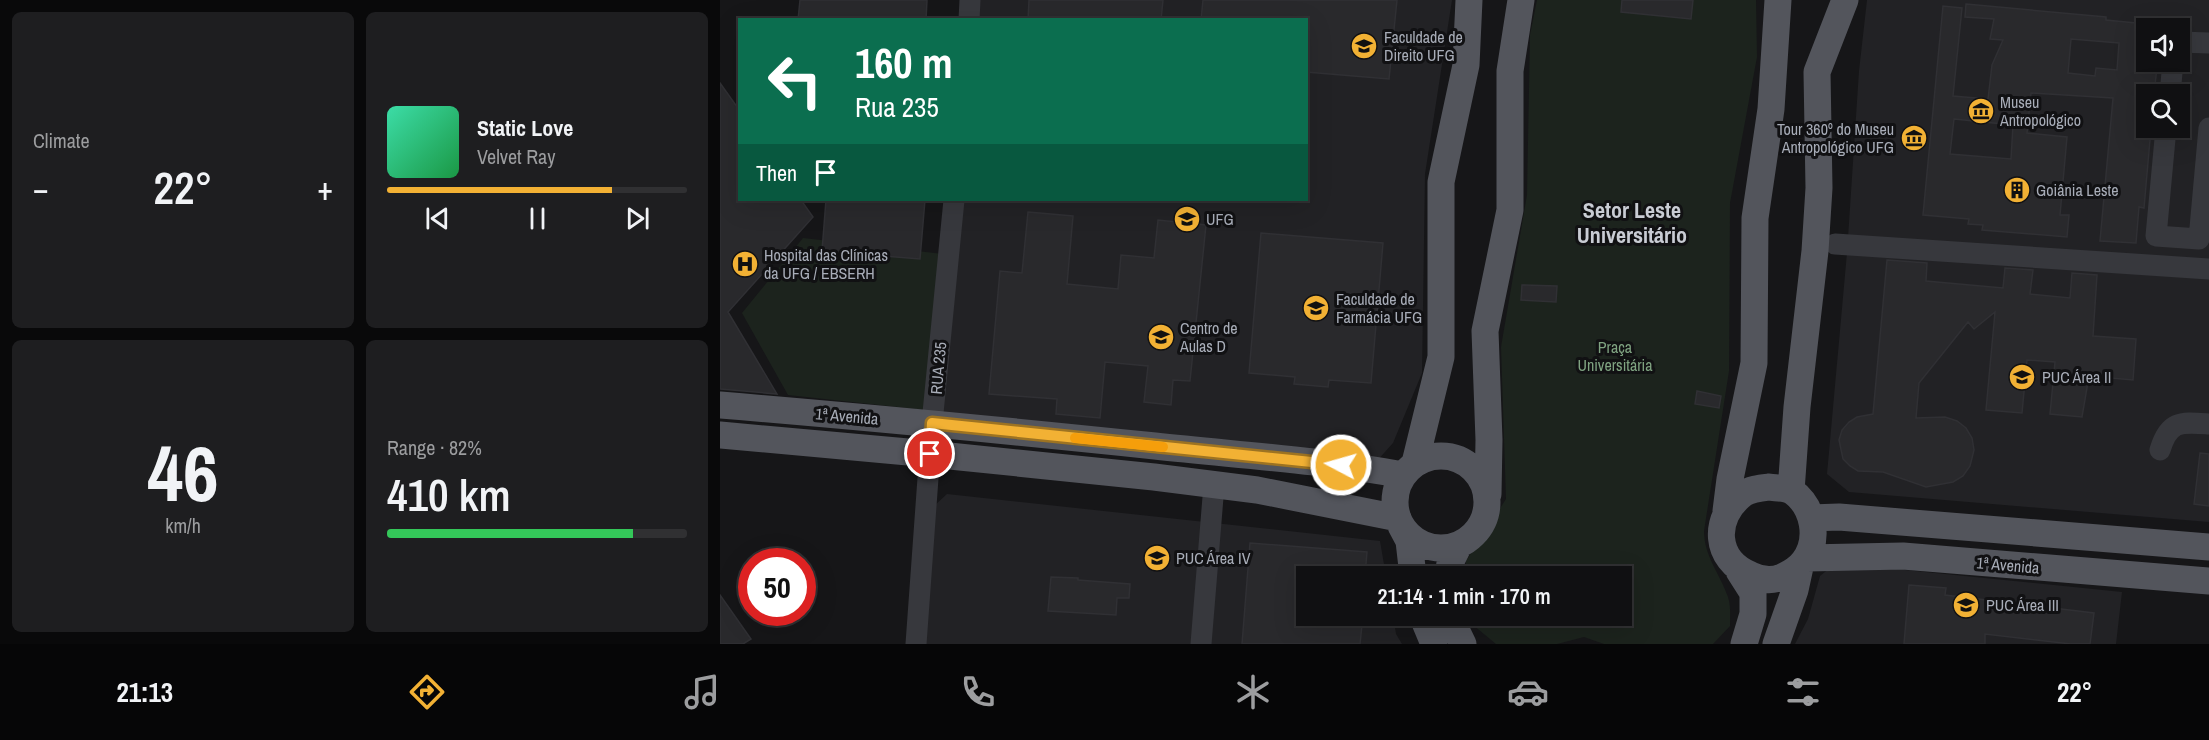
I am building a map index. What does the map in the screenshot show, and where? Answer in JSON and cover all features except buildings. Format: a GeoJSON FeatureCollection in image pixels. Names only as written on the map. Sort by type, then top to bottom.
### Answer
{"type":"FeatureCollection","features":[{"type":"Feature","properties":{"kind":"main road"},"geometry":{"type":"LineString","coordinates":[[1412,566],[1409,541],[1398,519],[1395,504],[1397,489],[1409,469],[1441,357],[1442,182],[1466,65],[1469,0]]}},
{"type":"Feature","properties":{"kind":"main road"},"geometry":{"type":"LineString","coordinates":[[1398,519],[1406,532],[1417,542],[1430,548],[1445,549],[1459,545],[1473,537],[1482,525],[1488,510],[1489,440],[1485,332],[1510,210],[1510,71],[1521,0]]}},
{"type":"Feature","properties":{"kind":"main road"},"geometry":{"type":"LineString","coordinates":[[1744,644],[1753,614],[1753,593],[1727,557],[1723,546],[1722,522],[1754,363],[1755,218],[1771,109],[1778,0]]}},
{"type":"Feature","properties":{"kind":"main road"},"geometry":{"type":"LineString","coordinates":[[1791,491],[1797,407],[1814,263],[1820,188],[1817,72],[1845,0]]}},
{"type":"Feature","properties":{"kind":"main road","name":"1ª Avenida"},"geometry":{"type":"LineString","coordinates":[[720,405],[932,423],[1361,468],[1409,469]]}},
{"type":"Feature","properties":{"kind":"main road","name":"1ª Avenida"},"geometry":{"type":"LineString","coordinates":[[720,435],[930,454],[1257,490],[1398,519]]}},
{"type":"Feature","properties":{"kind":"main road"},"geometry":{"type":"LineString","coordinates":[[1409,469],[1429,457],[1444,455],[1460,459],[1473,467],[1482,479],[1488,494]]}},
{"type":"Feature","properties":{"kind":"main road"},"geometry":{"type":"LineString","coordinates":[[1726,511],[1744,494],[1756,488],[1769,487],[1791,491],[1803,504],[1811,519],[1814,532],[1812,546],[1803,563],[1776,644]]}},
{"type":"Feature","properties":{"kind":"main road","name":"1ª Avenida"},"geometry":{"type":"LineString","coordinates":[[1811,519],[1839,517],[2209,547]]}},
{"type":"Feature","properties":{"kind":"main road"},"geometry":{"type":"LineString","coordinates":[[1922,558],[1925,525]]}},
{"type":"Feature","properties":{"kind":"main road"},"geometry":{"type":"LineString","coordinates":[[1450,566],[1459,545]]}},
{"type":"Feature","properties":{"kind":"main road","name":"1ª Avenida"},"geometry":{"type":"LineString","coordinates":[[1803,563],[1903,556],[2209,581]]}},
{"type":"Feature","properties":{"kind":"main road"},"geometry":{"type":"LineString","coordinates":[[1739,571],[1760,579],[1777,579],[1803,563]]}},
{"type":"Feature","properties":{"kind":"main road"},"geometry":{"type":"LineString","coordinates":[[1427,626],[1434,644]]}},
{"type":"Feature","properties":{"kind":"main road"},"geometry":{"type":"LineString","coordinates":[[1454,626],[1463,644]]}},
{"type":"Feature","properties":{"kind":"street"},"geometry":{"type":"LineString","coordinates":[[969,18],[970,0]]}},
{"type":"Feature","properties":{"kind":"street"},"geometry":{"type":"LineString","coordinates":[[2190,43],[2209,44]]}},
{"type":"Feature","properties":{"kind":"street"},"geometry":{"type":"LineString","coordinates":[[2165,138],[2156,236],[2204,240],[2209,128]]}},
{"type":"Feature","properties":{"kind":"street","name":"RUA 235"},"geometry":{"type":"LineString","coordinates":[[916,644],[932,423],[954,201]]}},
{"type":"Feature","properties":{"kind":"street"},"geometry":{"type":"LineString","coordinates":[[1835,244],[2209,270]]}},
{"type":"Feature","properties":{"kind":"street"},"geometry":{"type":"LineString","coordinates":[[2160,450],[2165,434],[2177,424],[2185,422],[2209,424]]}},
{"type":"Feature","properties":{"kind":"street"},"geometry":{"type":"LineString","coordinates":[[1201,644],[1214,485]]}},
{"type":"Feature","properties":{"kind":"shaded area","name":"UFG"},"geometry":{"type":"Polygon","coordinates":[[[977,0],[1452,0],[1425,174],[1422,373],[1393,443],[1375,463],[940,416],[958,201],[1308,201],[1308,18],[975,18],[977,0]]]}},
{"type":"Feature","properties":{"kind":"shaded area"},"geometry":{"type":"Polygon","coordinates":[[[1867,0],[2209,0],[2209,522],[1849,492],[1827,474],[1847,253],[1859,71],[1867,0]]]}},
{"type":"Feature","properties":{"kind":"shaded area","name":"PUC Área IV"},"geometry":{"type":"Polygon","coordinates":[[[947,494],[1380,541],[1384,566],[1296,566],[1296,626],[1395,626],[1396,634],[1402,644],[923,644],[934,506],[947,494]]]}},
{"type":"Feature","properties":{"kind":"shaded area","name":"PUC Área III"},"geometry":{"type":"Polygon","coordinates":[[[1836,563],[2122,592],[2116,644],[1795,644],[1808,619],[1820,576],[1836,563]]]}},
{"type":"Feature","properties":{"kind":"green space","name":"Praça Universitária"},"geometry":{"type":"Polygon","coordinates":[[[1537,0],[1756,0],[1757,57],[1730,203],[1729,371],[1704,531],[1709,557],[1725,589],[1730,608],[1730,626],[1713,644],[1604,644],[1584,637],[1557,644],[1496,644],[1474,626],[1632,626],[1632,566],[1466,566],[1466,561],[1506,499],[1501,347],[1527,195],[1530,35],[1537,0]]]}},
{"type":"Feature","properties":{"kind":"green space"},"geometry":{"type":"Polygon","coordinates":[[[803,238],[943,254],[925,410],[788,395],[742,313],[803,238]]]}},
{"type":"Feature","properties":{"kind":"slow traffic"},"geometry":{"type":"LineString","coordinates":[[1075,438],[1163,447]]}},
{"type":"Feature","properties":{"kind":"place","name":"Faculdade de Direito UFG"},"geometry":{"type":"Point","coordinates":[1364,46]}},
{"type":"Feature","properties":{"kind":"place","name":"Museu Antropológico"},"geometry":{"type":"Point","coordinates":[1981,111]}},
{"type":"Feature","properties":{"kind":"place","name":"Tour 360º do Museu Antropológico UFG"},"geometry":{"type":"Point","coordinates":[1914,138]}},
{"type":"Feature","properties":{"kind":"place","name":"Goiânia Leste"},"geometry":{"type":"Point","coordinates":[2017,190]}},
{"type":"Feature","properties":{"kind":"place","name":"UFG"},"geometry":{"type":"Point","coordinates":[1187,219]}},
{"type":"Feature","properties":{"kind":"place","name":"Hospital das Clínicas da UFG / EBSERH"},"geometry":{"type":"Point","coordinates":[745,264]}},
{"type":"Feature","properties":{"kind":"place","name":"Faculdade de Farmácia UFG"},"geometry":{"type":"Point","coordinates":[1316,308]}},
{"type":"Feature","properties":{"kind":"place","name":"Centro de Aulas D"},"geometry":{"type":"Point","coordinates":[1161,337]}},
{"type":"Feature","properties":{"kind":"place","name":"PUC Área II"},"geometry":{"type":"Point","coordinates":[2022,377]}},
{"type":"Feature","properties":{"kind":"place","name":"PUC Área IV"},"geometry":{"type":"Point","coordinates":[1157,558]}},
{"type":"Feature","properties":{"kind":"place","name":"PUC Área III"},"geometry":{"type":"Point","coordinates":[1966,605]}},
{"type":"Feature","properties":{"kind":"district","name":"Setor Leste Universitário"},"geometry":{"type":"Point","coordinates":[1632,222]}},
{"type":"Feature","properties":{"kind":"route"},"geometry":{"type":"LineString","coordinates":[[930,454],[932,423],[1341,465]]}}]}
